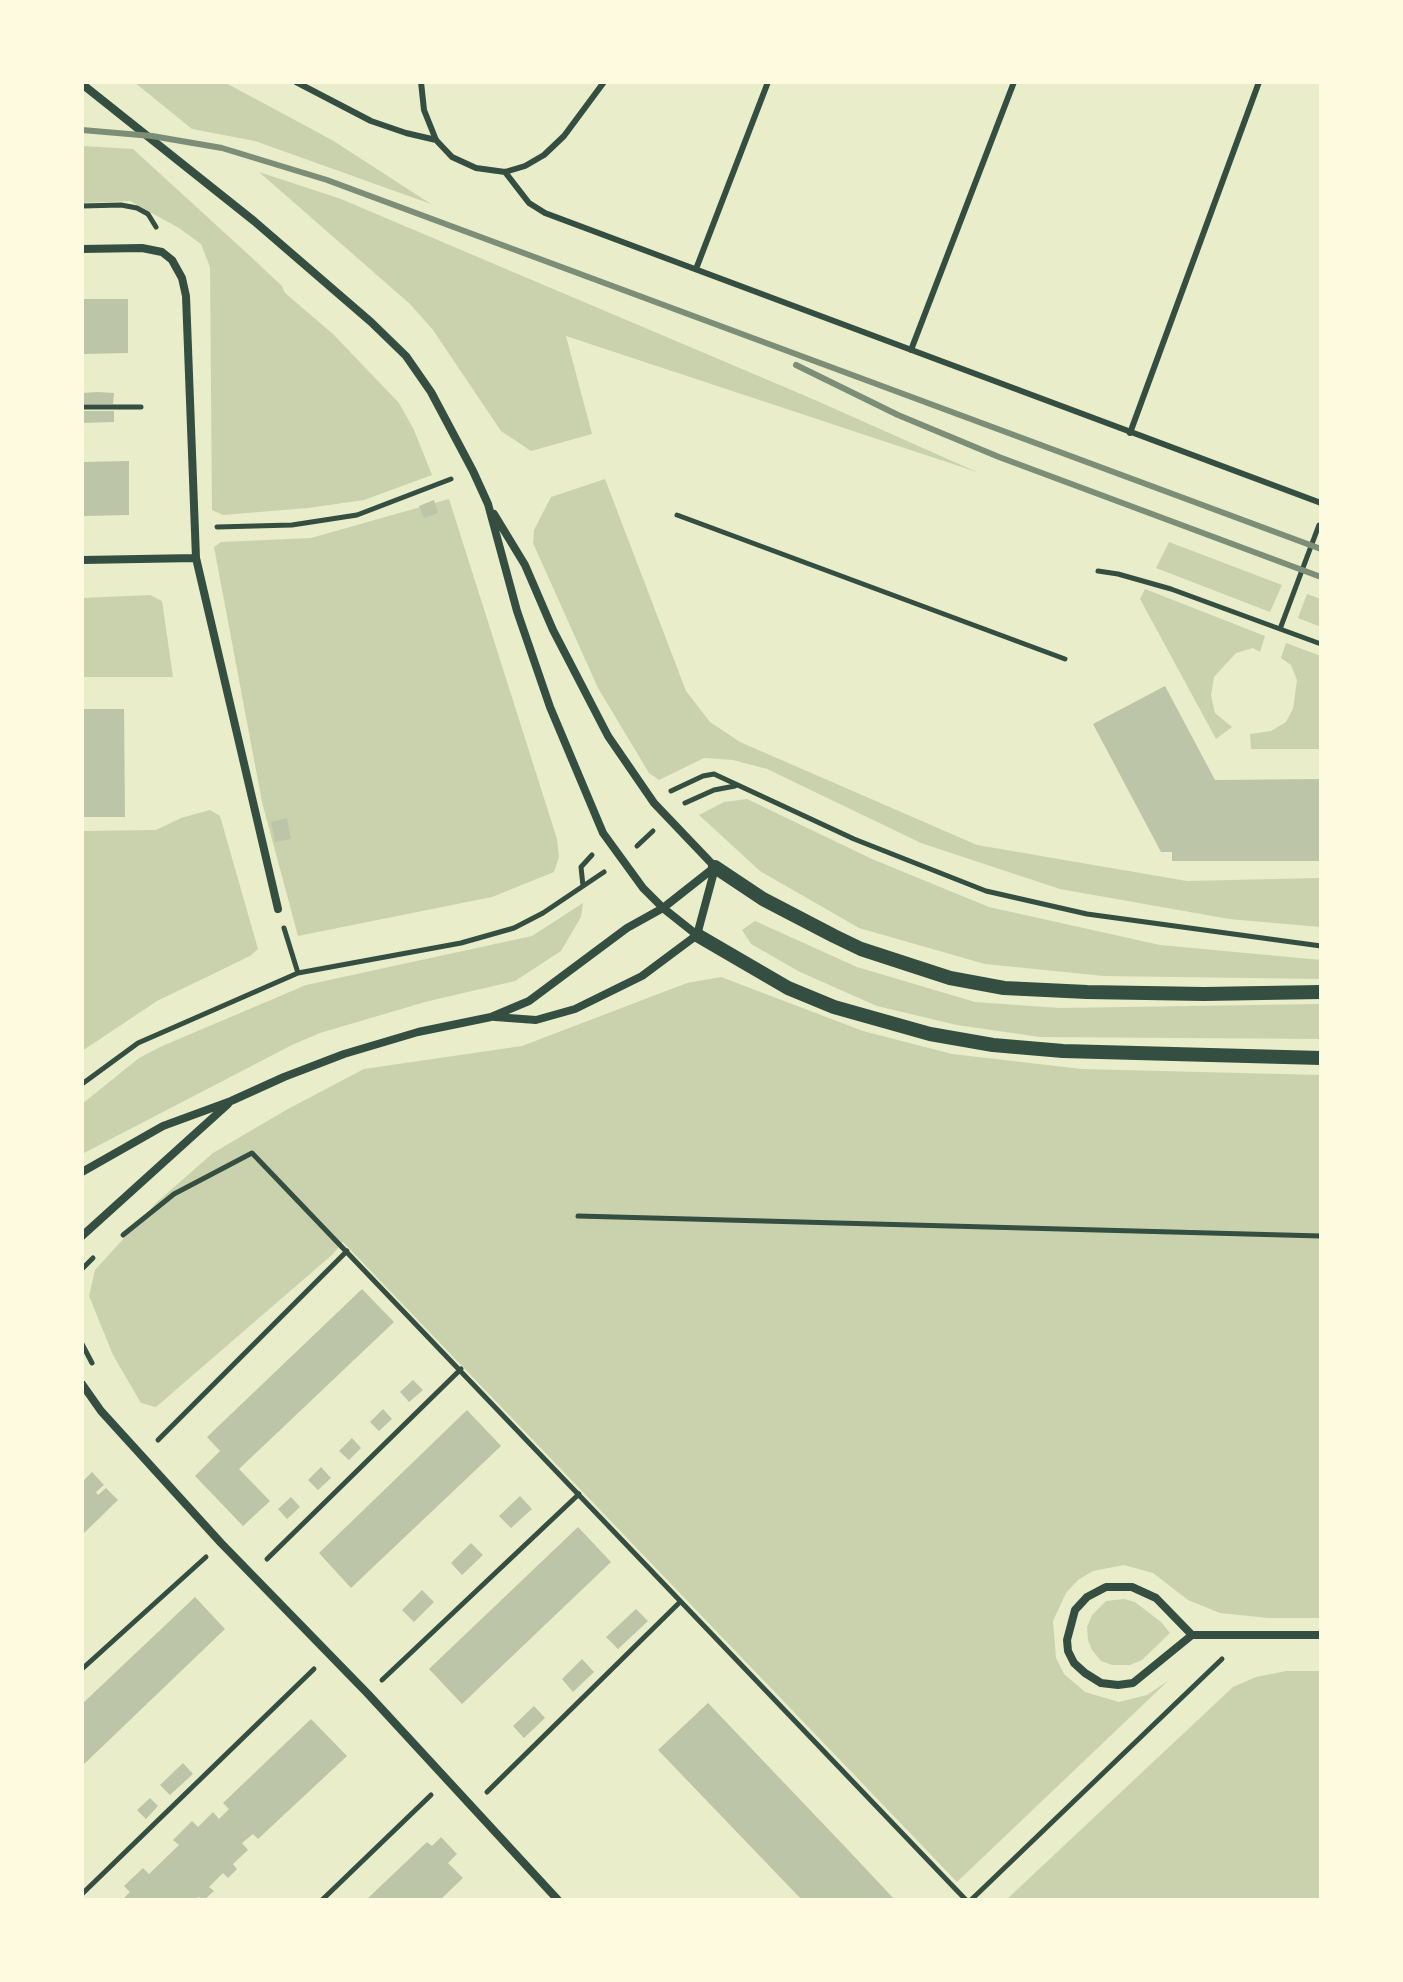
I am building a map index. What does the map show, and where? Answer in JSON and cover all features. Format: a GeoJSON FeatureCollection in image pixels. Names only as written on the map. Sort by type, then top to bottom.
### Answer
{"type":"FeatureCollection","features":[{"type":"Feature","properties":{"kind":"street"},"geometry":{"type":"LineString","coordinates":[[82,84],[254,221],[406,356],[431,392],[488,504],[525,565],[553,630],[608,736],[654,803],[715,867],[763,899],[861,949],[950,978],[1004,988],[1087,992],[1321,992]]}},
{"type":"Feature","properties":{"kind":"street"},"geometry":{"type":"LineString","coordinates":[[82,249],[142,248],[162,252],[172,260],[182,278],[186,296],[196,558],[278,909]]}},
{"type":"Feature","properties":{"kind":"street"},"geometry":{"type":"LineString","coordinates":[[488,504],[517,611],[550,707],[598,822],[621,861],[663,908],[697,935],[788,988],[834,1007],[930,1034],[993,1045],[1063,1051],[1321,1058]]}},
{"type":"Feature","properties":{"kind":"street"},"geometry":{"type":"LineString","coordinates":[[82,560],[196,558]]}},
{"type":"Feature","properties":{"kind":"street"},"geometry":{"type":"LineString","coordinates":[[82,1172],[163,1126],[344,1054],[418,1032],[491,1017],[529,1001],[627,928],[663,908],[715,867]]}},
{"type":"Feature","properties":{"kind":"street"},"geometry":{"type":"LineString","coordinates":[[491,1017],[536,1020],[575,1009],[642,976],[697,935],[715,867]]}},
{"type":"Feature","properties":{"kind":"street"},"geometry":{"type":"LineString","coordinates":[[82,1236],[231,1101]]}},
{"type":"Feature","properties":{"kind":"street"},"geometry":{"type":"LineString","coordinates":[[82,1384],[101,1411],[221,1543],[368,1694],[558,1900]]}},
{"type":"Feature","properties":{"kind":"street"},"geometry":{"type":"LineString","coordinates":[[1192,1635],[1156,1598],[1132,1587],[1106,1587],[1087,1597],[1075,1610],[1067,1640],[1074,1663],[1085,1673],[1101,1683],[1133,1683],[1192,1635],[1321,1635]]}},
{"type":"Feature","properties":{"kind":"lane"},"geometry":{"type":"LineString","coordinates":[[296,82],[371,121],[436,140]]}},
{"type":"Feature","properties":{"kind":"lane"},"geometry":{"type":"LineString","coordinates":[[421,82],[424,110],[436,140],[452,157],[476,168],[505,172],[525,166],[544,155],[564,136],[604,82]]}},
{"type":"Feature","properties":{"kind":"lane"},"geometry":{"type":"LineString","coordinates":[[696,269],[768,82]]}},
{"type":"Feature","properties":{"kind":"lane"},"geometry":{"type":"LineString","coordinates":[[911,350],[1014,82]]}},
{"type":"Feature","properties":{"kind":"lane"},"geometry":{"type":"LineString","coordinates":[[1130,433],[1259,82]]}},
{"type":"Feature","properties":{"kind":"lane"},"geometry":{"type":"LineString","coordinates":[[505,172],[529,203],[545,213],[1321,503]]}},
{"type":"Feature","properties":{"kind":"path"},"geometry":{"type":"LineString","coordinates":[[82,206],[121,205],[148,214],[156,227],[153,251]]}},
{"type":"Feature","properties":{"kind":"path"},"geometry":{"type":"LineString","coordinates":[[82,407],[141,407]]}},
{"type":"Feature","properties":{"kind":"path"},"geometry":{"type":"LineString","coordinates":[[196,527],[292,525],[357,515],[473,471]]}},
{"type":"Feature","properties":{"kind":"path"},"geometry":{"type":"LineString","coordinates":[[677,515],[1065,659]]}},
{"type":"Feature","properties":{"kind":"path"},"geometry":{"type":"LineString","coordinates":[[1280,629],[1321,520]]}},
{"type":"Feature","properties":{"kind":"path"},"geometry":{"type":"LineString","coordinates":[[1098,571],[1171,589],[1321,644]]}},
{"type":"Feature","properties":{"kind":"path"},"geometry":{"type":"LineString","coordinates":[[82,1084],[138,1043],[298,973],[461,943],[514,928],[543,913],[621,861],[690,799],[736,786],[854,839],[986,891],[1087,914],[1321,946]]}},
{"type":"Feature","properties":{"kind":"path"},"geometry":{"type":"LineString","coordinates":[[278,909],[298,973]]}},
{"type":"Feature","properties":{"kind":"path"},"geometry":{"type":"LineString","coordinates":[[117,1239],[174,1194],[252,1153],[968,1900],[1245,1635]]}},
{"type":"Feature","properties":{"kind":"path"},"geometry":{"type":"LineString","coordinates":[[578,1216],[1321,1236]]}},
{"type":"Feature","properties":{"kind":"path"},"geometry":{"type":"LineString","coordinates":[[142,1456],[347,1251]]}},
{"type":"Feature","properties":{"kind":"path"},"geometry":{"type":"LineString","coordinates":[[82,1269],[94,1257]]}},
{"type":"Feature","properties":{"kind":"path"},"geometry":{"type":"LineString","coordinates":[[252,1574],[461,1369]]}},
{"type":"Feature","properties":{"kind":"path"},"geometry":{"type":"LineString","coordinates":[[368,1694],[579,1494]]}},
{"type":"Feature","properties":{"kind":"path"},"geometry":{"type":"LineString","coordinates":[[82,1669],[221,1543]]}},
{"type":"Feature","properties":{"kind":"path"},"geometry":{"type":"LineString","coordinates":[[473,1806],[680,1602]]}},
{"type":"Feature","properties":{"kind":"path"},"geometry":{"type":"LineString","coordinates":[[82,1894],[329,1655]]}},
{"type":"Feature","properties":{"kind":"path"},"geometry":{"type":"LineString","coordinates":[[322,1900],[447,1779]]}},
{"type":"Feature","properties":{"kind":"green space"},"geometry":{"type":"Polygon","coordinates":[[[134,82],[224,82],[332,140],[431,204],[255,141],[192,129],[134,82]]]}},
{"type":"Feature","properties":{"kind":"green space"},"geometry":{"type":"Polygon","coordinates":[[[82,146],[133,149],[282,286],[285,293],[333,334],[399,403],[432,475],[364,500],[223,515],[212,510],[210,267],[201,244],[130,201],[82,203],[82,146]]]}},
{"type":"Feature","properties":{"kind":"green space"},"geometry":{"type":"Polygon","coordinates":[[[259,172],[341,199],[977,472],[566,336],[592,434],[531,451],[501,431],[433,330],[410,304],[259,172]]]}},
{"type":"Feature","properties":{"kind":"green space"},"geometry":{"type":"Polygon","coordinates":[[[605,479],[686,691],[710,722],[740,742],[977,845],[1187,881],[1321,878],[1321,927],[1229,919],[1060,889],[921,843],[767,769],[733,760],[704,758],[659,780],[649,773],[598,688],[533,543],[534,530],[551,497],[605,479]]]}},
{"type":"Feature","properties":{"kind":"green space"},"geometry":{"type":"Polygon","coordinates":[[[449,499],[557,839],[559,857],[554,872],[492,897],[298,936],[262,802],[214,547],[221,542],[311,538],[449,499]]]}},
{"type":"Feature","properties":{"kind":"green space"},"geometry":{"type":"Polygon","coordinates":[[[1169,542],[1282,585],[1270,612],[1156,568],[1169,542]]]}},
{"type":"Feature","properties":{"kind":"green space"},"geometry":{"type":"Polygon","coordinates":[[[1145,589],[1265,636],[1260,652],[1253,648],[1236,653],[1214,677],[1211,695],[1215,713],[1232,727],[1216,739],[1140,599],[1145,589]]]}},
{"type":"Feature","properties":{"kind":"green space"},"geometry":{"type":"Polygon","coordinates":[[[1307,594],[1321,599],[1321,627],[1298,618],[1307,594]]]}},
{"type":"Feature","properties":{"kind":"green space"},"geometry":{"type":"Polygon","coordinates":[[[150,595],[162,601],[173,677],[82,677],[82,598],[150,595]]]}},
{"type":"Feature","properties":{"kind":"green space"},"geometry":{"type":"Polygon","coordinates":[[[1286,643],[1321,656],[1321,749],[1251,749],[1250,734],[1271,731],[1286,722],[1293,709],[1297,680],[1291,665],[1281,658],[1286,643]]]}},
{"type":"Feature","properties":{"kind":"green space"},"geometry":{"type":"Polygon","coordinates":[[[747,799],[872,859],[989,907],[1160,945],[1321,960],[1321,979],[1104,976],[985,964],[859,928],[760,871],[699,815],[724,802],[747,799]]]}},
{"type":"Feature","properties":{"kind":"green space"},"geometry":{"type":"Polygon","coordinates":[[[210,810],[220,816],[258,949],[250,956],[157,1001],[82,1051],[82,831],[156,830],[181,818],[210,810]]]}},
{"type":"Feature","properties":{"kind":"green space"},"geometry":{"type":"Polygon","coordinates":[[[583,903],[581,917],[561,951],[515,981],[425,1002],[320,1033],[82,1154],[82,1104],[139,1058],[160,1047],[306,985],[532,936],[583,903]]]}},
{"type":"Feature","properties":{"kind":"green space"},"geometry":{"type":"Polygon","coordinates":[[[755,921],[857,967],[975,1002],[1060,1008],[1321,1004],[1321,1039],[1040,1037],[957,1025],[877,1006],[800,972],[751,944],[742,930],[755,921]]]}},
{"type":"Feature","properties":{"kind":"green space"},"geometry":{"type":"Polygon","coordinates":[[[721,977],[863,1031],[952,1054],[1082,1069],[1321,1075],[1321,1618],[1268,1618],[1220,1613],[1188,1600],[1153,1573],[1124,1565],[1093,1571],[1078,1580],[1066,1593],[1053,1621],[1056,1658],[1064,1674],[1085,1692],[1119,1702],[1147,1695],[1168,1681],[957,1882],[343,1242],[156,1407],[141,1403],[113,1355],[89,1296],[95,1270],[156,1203],[213,1153],[364,1069],[522,1046],[687,983],[721,977]]]}},
{"type":"Feature","properties":{"kind":"green space"},"geometry":{"type":"Polygon","coordinates":[[[1124,1599],[1135,1602],[1170,1633],[1142,1660],[1130,1665],[1112,1665],[1101,1661],[1092,1650],[1087,1627],[1092,1615],[1106,1601],[1124,1599]]]}},
{"type":"Feature","properties":{"kind":"green space"},"geometry":{"type":"Polygon","coordinates":[[[1286,1671],[1321,1671],[1321,1900],[1006,1900],[1233,1687],[1256,1677],[1286,1671]]]}},
{"type":"Feature","properties":{"kind":"building"},"geometry":{"type":"Polygon","coordinates":[[[82,299],[128,299],[128,353],[82,354],[82,299]]]}},
{"type":"Feature","properties":{"kind":"building"},"geometry":{"type":"Polygon","coordinates":[[[82,393],[114,393],[113,404],[82,404],[82,393]]]}},
{"type":"Feature","properties":{"kind":"building"},"geometry":{"type":"Polygon","coordinates":[[[82,411],[114,411],[114,422],[82,423],[82,411]]]}},
{"type":"Feature","properties":{"kind":"building"},"geometry":{"type":"Polygon","coordinates":[[[129,461],[129,515],[82,516],[82,462],[129,461]]]}},
{"type":"Feature","properties":{"kind":"building"},"geometry":{"type":"Polygon","coordinates":[[[434,500],[438,513],[424,518],[419,506],[434,500]]]}},
{"type":"Feature","properties":{"kind":"building"},"geometry":{"type":"Polygon","coordinates":[[[1165,686],[1215,780],[1321,779],[1321,861],[1172,861],[1172,852],[1161,852],[1093,724],[1165,686]]]}},
{"type":"Feature","properties":{"kind":"building"},"geometry":{"type":"Polygon","coordinates":[[[82,709],[124,709],[125,817],[82,817],[82,709]]]}},
{"type":"Feature","properties":{"kind":"building"},"geometry":{"type":"Polygon","coordinates":[[[287,818],[291,839],[275,842],[271,822],[287,818]]]}},
{"type":"Feature","properties":{"kind":"building"},"geometry":{"type":"Polygon","coordinates":[[[362,1289],[394,1322],[239,1469],[270,1501],[243,1526],[195,1476],[220,1451],[207,1437],[362,1289]]]}},
{"type":"Feature","properties":{"kind":"building"},"geometry":{"type":"Polygon","coordinates":[[[413,1380],[423,1390],[409,1402],[400,1392],[413,1380]]]}},
{"type":"Feature","properties":{"kind":"building"},"geometry":{"type":"Polygon","coordinates":[[[383,1409],[392,1419],[379,1431],[370,1422],[383,1409]]]}},
{"type":"Feature","properties":{"kind":"building"},"geometry":{"type":"Polygon","coordinates":[[[467,1410],[501,1446],[351,1588],[319,1553],[467,1410]]]}},
{"type":"Feature","properties":{"kind":"building"},"geometry":{"type":"Polygon","coordinates":[[[352,1438],[361,1448],[349,1460],[339,1451],[352,1438]]]}},
{"type":"Feature","properties":{"kind":"building"},"geometry":{"type":"Polygon","coordinates":[[[321,1467],[331,1478],[318,1490],[308,1480],[321,1467]]]}},
{"type":"Feature","properties":{"kind":"building"},"geometry":{"type":"Polygon","coordinates":[[[92,1472],[104,1485],[96,1492],[98,1495],[106,1488],[118,1500],[82,1535],[82,1478],[84,1480],[92,1472]]]}},
{"type":"Feature","properties":{"kind":"building"},"geometry":{"type":"Polygon","coordinates":[[[520,1496],[532,1509],[511,1528],[499,1516],[520,1496]]]}},
{"type":"Feature","properties":{"kind":"building"},"geometry":{"type":"Polygon","coordinates":[[[291,1497],[300,1507],[287,1519],[278,1509],[291,1497]]]}},
{"type":"Feature","properties":{"kind":"building"},"geometry":{"type":"Polygon","coordinates":[[[578,1527],[611,1562],[462,1704],[429,1669],[578,1527]]]}},
{"type":"Feature","properties":{"kind":"building"},"geometry":{"type":"Polygon","coordinates":[[[471,1543],[483,1555],[462,1575],[451,1563],[471,1543]]]}},
{"type":"Feature","properties":{"kind":"building"},"geometry":{"type":"Polygon","coordinates":[[[422,1590],[434,1602],[414,1622],[402,1610],[422,1590]]]}},
{"type":"Feature","properties":{"kind":"building"},"geometry":{"type":"Polygon","coordinates":[[[195,1597],[225,1629],[82,1766],[82,1704],[195,1597]]]}},
{"type":"Feature","properties":{"kind":"building"},"geometry":{"type":"Polygon","coordinates":[[[636,1609],[648,1621],[618,1649],[606,1637],[636,1609]]]}},
{"type":"Feature","properties":{"kind":"building"},"geometry":{"type":"Polygon","coordinates":[[[582,1659],[594,1672],[573,1692],[562,1679],[582,1659]]]}},
{"type":"Feature","properties":{"kind":"building"},"geometry":{"type":"Polygon","coordinates":[[[708,1703],[895,1900],[802,1900],[658,1750],[708,1703]]]}},
{"type":"Feature","properties":{"kind":"building"},"geometry":{"type":"Polygon","coordinates":[[[534,1706],[545,1718],[524,1738],[513,1726],[534,1706]]]}},
{"type":"Feature","properties":{"kind":"building"},"geometry":{"type":"Polygon","coordinates":[[[311,1719],[347,1756],[258,1839],[253,1834],[242,1843],[248,1850],[233,1864],[237,1869],[228,1878],[223,1873],[209,1887],[214,1891],[204,1900],[199,1897],[195,1900],[122,1900],[130,1892],[124,1886],[143,1868],[149,1874],[179,1845],[173,1840],[192,1821],[198,1827],[213,1812],[219,1819],[229,1809],[223,1803],[311,1719]]]}},
{"type":"Feature","properties":{"kind":"building"},"geometry":{"type":"Polygon","coordinates":[[[183,1763],[193,1774],[170,1795],[160,1785],[183,1763]]]}},
{"type":"Feature","properties":{"kind":"building"},"geometry":{"type":"Polygon","coordinates":[[[150,1798],[158,1806],[146,1819],[137,1810],[150,1798]]]}},
{"type":"Feature","properties":{"kind":"building"},"geometry":{"type":"Polygon","coordinates":[[[441,1837],[457,1854],[448,1863],[463,1878],[440,1900],[366,1900],[427,1842],[432,1846],[441,1837]]]}},
{"type":"Feature","properties":{"kind":"railway"},"geometry":{"type":"LineString","coordinates":[[82,130],[152,136],[222,148],[327,180],[1321,549]]}},
{"type":"Feature","properties":{"kind":"railway"},"geometry":{"type":"LineString","coordinates":[[796,365],[898,415],[999,457],[1321,577]]}}]}
